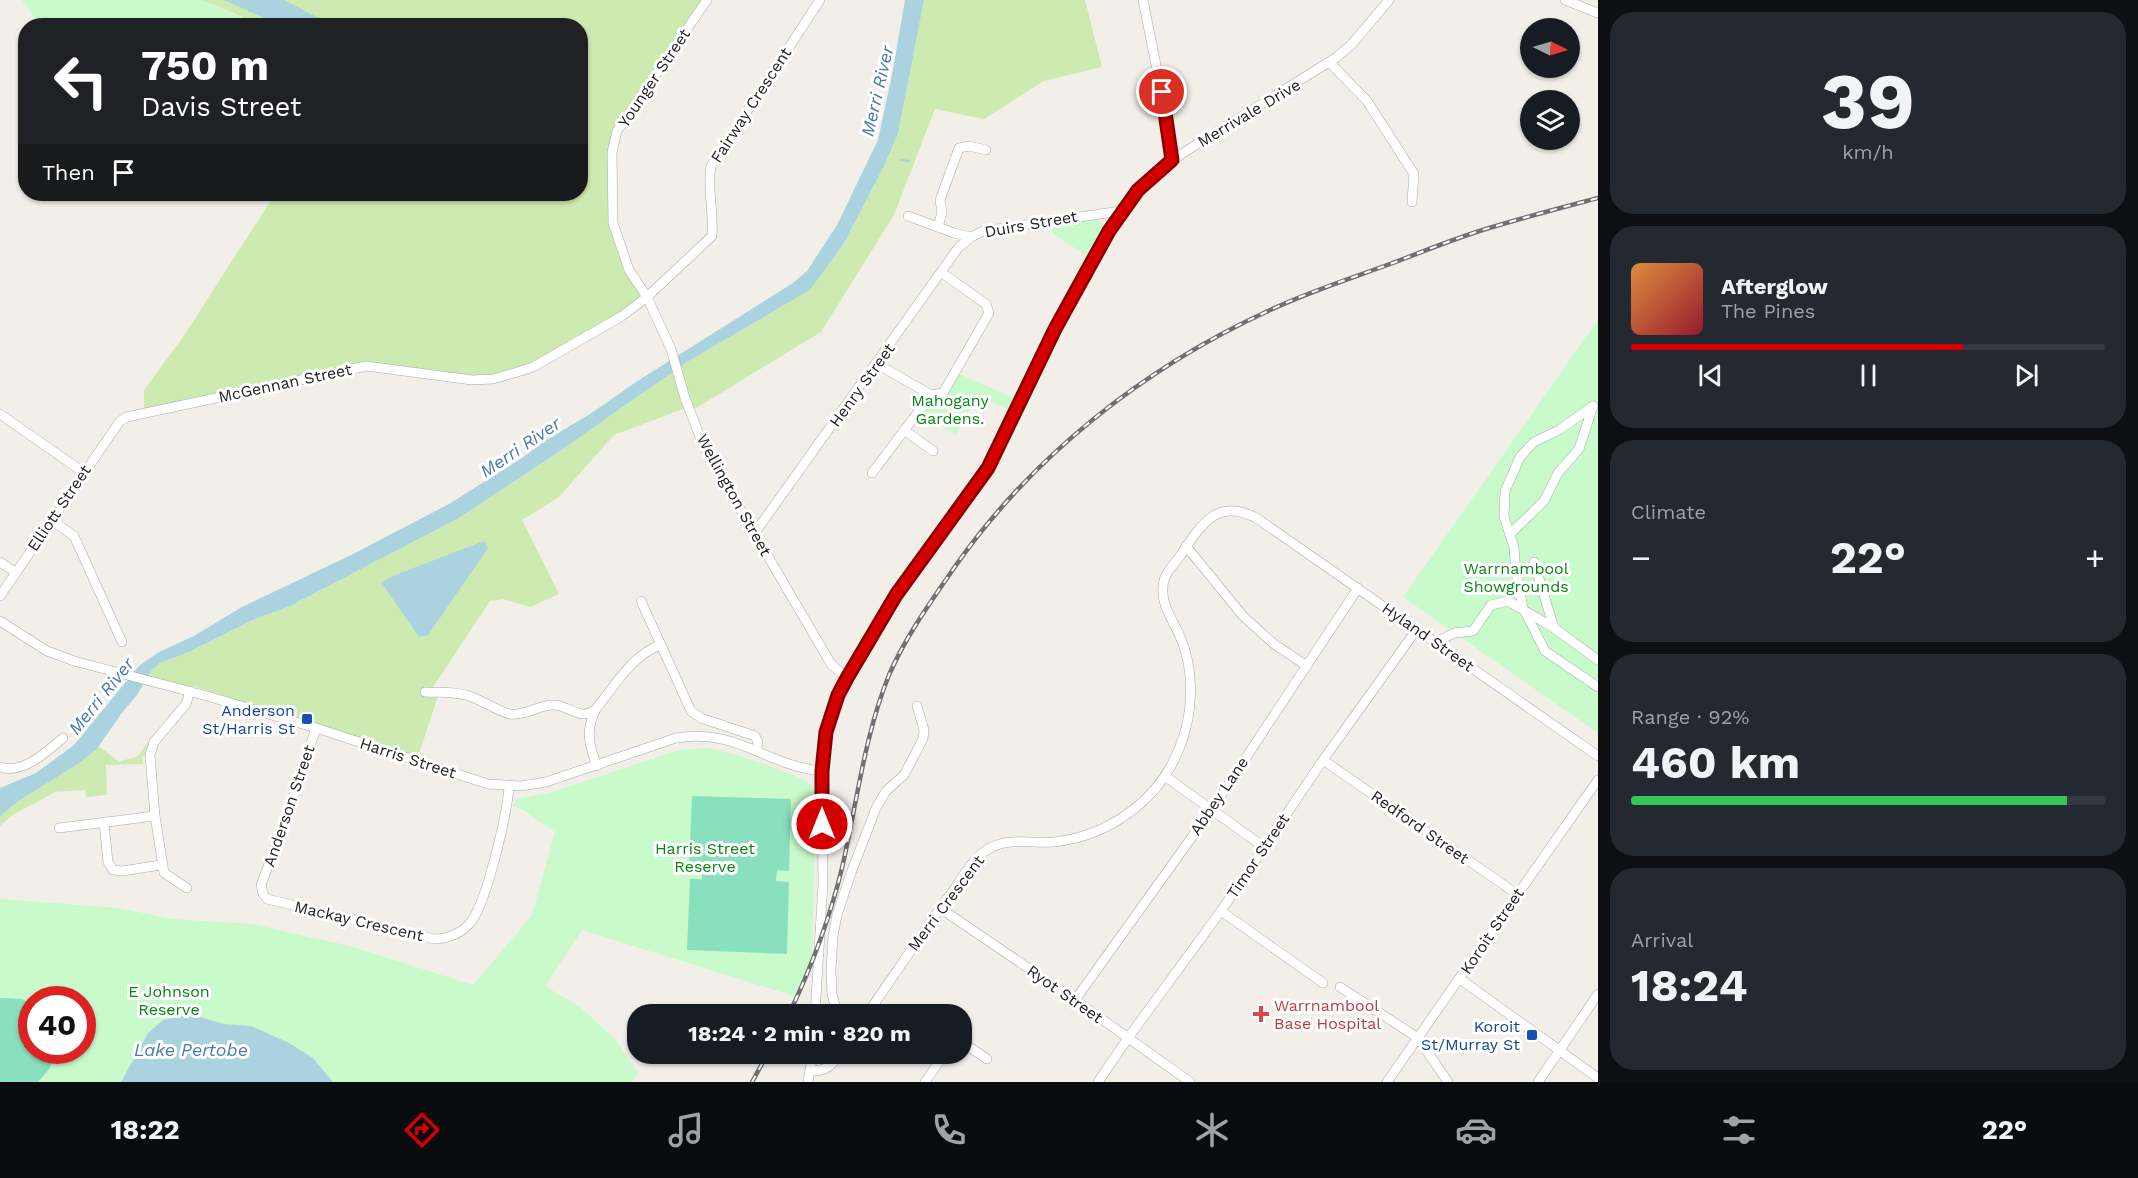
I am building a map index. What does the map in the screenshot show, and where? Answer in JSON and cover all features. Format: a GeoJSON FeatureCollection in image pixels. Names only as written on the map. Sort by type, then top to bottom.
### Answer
{"type":"FeatureCollection","features":[{"type":"Feature","properties":{"kind":"street","name":"Younger Street"},"geometry":{"type":"LineString","coordinates":[[647,297],[629,270],[613,223],[612,152],[617,131],[628,113],[707,0]]}},
{"type":"Feature","properties":{"kind":"street","name":"Fairway Crescent"},"geometry":{"type":"LineString","coordinates":[[647,297],[712,236],[714,223],[709,180],[711,166],[820,0]]}},
{"type":"Feature","properties":{"kind":"street"},"geometry":{"type":"LineString","coordinates":[[1143,0],[1166,115],[1172,160]]}},
{"type":"Feature","properties":{"kind":"street","name":"Merrivale Drive"},"geometry":{"type":"LineString","coordinates":[[816,1004],[823,884],[822,771],[829,722],[847,678],[896,595],[988,468],[1055,329],[1121,211],[1145,182],[1172,160],[1329,63],[1352,44],[1389,0]]}},
{"type":"Feature","properties":{"kind":"street"},"geometry":{"type":"LineString","coordinates":[[1565,0],[1598,13]]}},
{"type":"Feature","properties":{"kind":"street"},"geometry":{"type":"LineString","coordinates":[[1329,63],[1367,101],[1414,174],[1412,202]]}},
{"type":"Feature","properties":{"kind":"street"},"geometry":{"type":"LineString","coordinates":[[1166,115],[1177,145],[1183,153]]}},
{"type":"Feature","properties":{"kind":"street"},"geometry":{"type":"LineString","coordinates":[[938,227],[942,212],[940,200],[959,148],[969,146],[986,150]]}},
{"type":"Feature","properties":{"kind":"street","name":"Duirs Street"},"geometry":{"type":"LineString","coordinates":[[908,216],[971,237],[982,231],[1121,211]]}},
{"type":"Feature","properties":{"kind":"street","name":"Henry Street"},"geometry":{"type":"LineString","coordinates":[[754,534],[958,248],[971,237]]}},
{"type":"Feature","properties":{"kind":"street"},"geometry":{"type":"LineString","coordinates":[[877,364],[931,395],[943,393],[989,313],[986,304],[942,273]]}},
{"type":"Feature","properties":{"kind":"street","name":"Wellington Street"},"geometry":{"type":"LineString","coordinates":[[647,297],[671,349],[685,398],[704,447],[831,664],[847,678]]}},
{"type":"Feature","properties":{"kind":"street","name":"McGennan Street"},"geometry":{"type":"LineString","coordinates":[[120,421],[138,414],[366,366],[472,380],[493,379],[533,367],[622,316],[647,297]]}},
{"type":"Feature","properties":{"kind":"street"},"geometry":{"type":"LineString","coordinates":[[872,473],[931,395]]}},
{"type":"Feature","properties":{"kind":"street"},"geometry":{"type":"LineString","coordinates":[[1510,534],[1544,501],[1558,473],[1579,449],[1593,406],[1559,430],[1534,442],[1520,457],[1505,491],[1504,517],[1514,547],[1516,573],[1523,608],[1545,651],[1598,687]]}},
{"type":"Feature","properties":{"kind":"street"},"geometry":{"type":"LineString","coordinates":[[0,414],[83,472]]}},
{"type":"Feature","properties":{"kind":"street","name":"Elliott Street"},"geometry":{"type":"LineString","coordinates":[[0,596],[120,421]]}},
{"type":"Feature","properties":{"kind":"street"},"geometry":{"type":"LineString","coordinates":[[904,430],[933,451]]}},
{"type":"Feature","properties":{"kind":"street","name":"Merri Crescent"},"geometry":{"type":"LineString","coordinates":[[874,1004],[974,861],[991,847],[1005,842],[1053,842],[1091,833],[1134,809],[1166,777],[1186,729],[1191,691],[1185,650],[1168,613],[1162,585],[1196,532],[1216,513],[1229,511],[1258,519]]}},
{"type":"Feature","properties":{"kind":"street","name":"Hyland Street"},"geometry":{"type":"LineString","coordinates":[[1258,519],[1598,756]]}},
{"type":"Feature","properties":{"kind":"street"},"geometry":{"type":"LineString","coordinates":[[52,521],[74,536],[122,642]]}},
{"type":"Feature","properties":{"kind":"street"},"geometry":{"type":"LineString","coordinates":[[1186,546],[1243,616],[1274,644],[1307,666]]}},
{"type":"Feature","properties":{"kind":"street"},"geometry":{"type":"LineString","coordinates":[[0,562],[15,572]]}},
{"type":"Feature","properties":{"kind":"street"},"geometry":{"type":"LineString","coordinates":[[1534,562],[1554,628]]}},
{"type":"Feature","properties":{"kind":"street","name":"Abbey Lane"},"geometry":{"type":"LineString","coordinates":[[1075,1000],[1212,809],[1358,588]]}},
{"type":"Feature","properties":{"kind":"street"},"geometry":{"type":"LineString","coordinates":[[641,601],[693,713],[701,718],[754,736],[758,742],[756,750]]}},
{"type":"Feature","properties":{"kind":"street"},"geometry":{"type":"LineString","coordinates":[[1436,642],[1454,633],[1473,631],[1491,604],[1508,601],[1554,628],[1598,660]]}},
{"type":"Feature","properties":{"kind":"street","name":"Harris Street"},"geometry":{"type":"LineString","coordinates":[[0,621],[47,651],[121,675],[190,691],[316,728],[478,781],[510,787],[546,782],[676,738],[696,735],[725,739],[792,765],[822,771]]}},
{"type":"Feature","properties":{"kind":"street","name":"Timor Street"},"geometry":{"type":"LineString","coordinates":[[1098,1082],[1221,911],[1323,760],[1417,629]]}},
{"type":"Feature","properties":{"kind":"street"},"geometry":{"type":"LineString","coordinates":[[589,745],[588,732],[591,720],[599,705],[635,661],[647,651],[660,645]]}},
{"type":"Feature","properties":{"kind":"street"},"geometry":{"type":"LineString","coordinates":[[187,888],[164,873],[161,865],[149,761],[154,742],[182,710],[190,691]]}},
{"type":"Feature","properties":{"kind":"street"},"geometry":{"type":"LineString","coordinates":[[425,692],[450,692],[464,695],[510,714],[519,714],[554,705],[564,706],[574,712],[584,724],[597,766]]}},
{"type":"Feature","properties":{"kind":"street"},"geometry":{"type":"LineString","coordinates":[[574,712],[587,714],[599,705]]}},
{"type":"Feature","properties":{"kind":"street"},"geometry":{"type":"LineString","coordinates":[[834,1004],[831,970],[837,915],[876,808],[886,791],[904,775],[923,739],[924,730],[917,706]]}},
{"type":"Feature","properties":{"kind":"street","name":"Anderson Street"},"geometry":{"type":"LineString","coordinates":[[261,885],[292,802],[316,728]]}},
{"type":"Feature","properties":{"kind":"street"},"geometry":{"type":"LineString","coordinates":[[3,768],[21,766],[38,758],[63,738]]}},
{"type":"Feature","properties":{"kind":"street","name":"Redford Street"},"geometry":{"type":"LineString","coordinates":[[1323,760],[1517,894]]}},
{"type":"Feature","properties":{"kind":"street"},"geometry":{"type":"LineString","coordinates":[[1166,777],[1264,847]]}},
{"type":"Feature","properties":{"kind":"street","name":"Koroit Street"},"geometry":{"type":"LineString","coordinates":[[1387,1082],[1598,780]]}},
{"type":"Feature","properties":{"kind":"street","name":"Mackay Crescent"},"geometry":{"type":"LineString","coordinates":[[261,885],[267,899],[434,939],[450,936],[464,928],[475,914],[482,897],[506,817],[510,787]]}},
{"type":"Feature","properties":{"kind":"street"},"geometry":{"type":"LineString","coordinates":[[59,828],[155,816]]}},
{"type":"Feature","properties":{"kind":"street"},"geometry":{"type":"LineString","coordinates":[[104,823],[108,862],[113,870],[122,871],[161,865]]}},
{"type":"Feature","properties":{"kind":"street","name":"Ryot Street"},"geometry":{"type":"LineString","coordinates":[[940,908],[1190,1082]]}},
{"type":"Feature","properties":{"kind":"street"},"geometry":{"type":"LineString","coordinates":[[1221,911],[1323,983]]}},
{"type":"Feature","properties":{"kind":"street"},"geometry":{"type":"LineString","coordinates":[[1460,979],[1598,1078]]}},
{"type":"Feature","properties":{"kind":"street"},"geometry":{"type":"LineString","coordinates":[[1340,987],[1418,1038],[1448,1082]]}},
{"type":"Feature","properties":{"kind":"street"},"geometry":{"type":"LineString","coordinates":[[1538,1082],[1598,994]]}},
{"type":"Feature","properties":{"kind":"street"},"geometry":{"type":"LineString","coordinates":[[972,1049],[987,1059]]}},
{"type":"Feature","properties":{"kind":"street"},"geometry":{"type":"LineString","coordinates":[[808,1082],[812,1064]]}},
{"type":"Feature","properties":{"kind":"street"},"geometry":{"type":"LineString","coordinates":[[811,1070],[819,1071],[830,1064]]}},
{"type":"Feature","properties":{"kind":"street"},"geometry":{"type":"LineString","coordinates":[[925,1082],[937,1064]]}},
{"type":"Feature","properties":{"kind":"green space"},"geometry":{"type":"Polygon","coordinates":[[[22,0],[203,0],[242,18],[35,18],[22,0]]]}},
{"type":"Feature","properties":{"kind":"green space"},"geometry":{"type":"Polygon","coordinates":[[[203,0],[707,0],[617,131],[613,223],[629,270],[647,297],[533,367],[493,379],[366,366],[144,413],[144,390],[183,337],[270,201],[588,201],[588,18],[244,18],[203,0]]]}},
{"type":"Feature","properties":{"kind":"green space"},"geometry":{"type":"Polygon","coordinates":[[[924,0],[1085,0],[1102,67],[1044,81],[984,119],[935,109],[894,215],[821,332],[690,411],[688,407],[614,435],[558,498],[522,520],[559,594],[530,607],[503,599],[490,601],[432,689],[439,693],[417,760],[193,686],[186,704],[150,755],[142,757],[144,764],[106,765],[107,795],[86,797],[85,790],[55,792],[11,816],[0,826],[0,816],[16,802],[79,763],[99,746],[119,762],[139,755],[190,692],[146,681],[152,670],[160,663],[189,652],[255,619],[290,606],[457,519],[550,458],[687,362],[810,290],[843,245],[898,134],[924,0]]]}},
{"type":"Feature","properties":{"kind":"green space"},"geometry":{"type":"Polygon","coordinates":[[[1100,220],[1104,228],[1088,257],[1054,234],[1050,228],[1100,220]]]}},
{"type":"Feature","properties":{"kind":"green space","name":"Warrnambool Showgrounds"},"geometry":{"type":"Polygon","coordinates":[[[1598,320],[1598,733],[1403,597],[1598,320]]]}},
{"type":"Feature","properties":{"kind":"green space","name":"Mahogany Gardens."},"geometry":{"type":"Polygon","coordinates":[[[955,372],[1021,401],[1015,413],[977,395],[956,435],[919,411],[931,395],[943,393],[955,372]]]}},
{"type":"Feature","properties":{"kind":"green space","name":"E Johnson Reserve"},"geometry":{"type":"Polygon","coordinates":[[[710,748],[747,758],[806,781],[813,787],[816,794],[812,957],[797,997],[582,930],[545,986],[580,1007],[616,1040],[627,1056],[627,1064],[632,1064],[638,1073],[632,1082],[0,1082],[0,899],[119,908],[172,919],[252,924],[350,946],[473,985],[532,915],[555,832],[522,809],[512,806],[517,799],[552,792],[679,750],[710,748]]]}},
{"type":"Feature","properties":{"kind":"green space","name":"Harris Street Reserve"},"geometry":{"type":"Polygon","coordinates":[[[692,796],[791,799],[789,871],[777,870],[776,881],[789,882],[787,954],[687,950],[690,879],[702,879],[702,868],[689,867],[692,796]]]}},
{"type":"Feature","properties":{"kind":"green space"},"geometry":{"type":"Polygon","coordinates":[[[0,998],[18,999],[18,1064],[51,1064],[38,1082],[0,1082],[0,998]]]}},
{"type":"Feature","properties":{"kind":"water"},"geometry":{"type":"Polygon","coordinates":[[[224,0],[284,0],[318,18],[264,18],[224,0]]]}},
{"type":"Feature","properties":{"kind":"water"},"geometry":{"type":"Polygon","coordinates":[[[905,0],[924,0],[898,134],[843,245],[810,290],[687,362],[550,458],[457,519],[290,606],[255,619],[189,652],[160,663],[152,670],[137,695],[97,749],[17,802],[0,816],[0,788],[36,773],[74,745],[139,666],[159,652],[194,636],[240,608],[351,555],[449,504],[793,283],[807,271],[837,225],[878,140],[905,0]]]}},
{"type":"Feature","properties":{"kind":"water"},"geometry":{"type":"Polygon","coordinates":[[[484,541],[488,548],[428,635],[419,637],[381,582],[484,541]]]}},
{"type":"Feature","properties":{"kind":"water","name":"Lake Pertobe"},"geometry":{"type":"Polygon","coordinates":[[[190,1014],[224,1024],[251,1026],[289,1043],[313,1058],[333,1082],[121,1082],[148,1033],[163,1020],[190,1014]]]}},
{"type":"Feature","properties":{"kind":"waterway"},"geometry":{"type":"LineString","coordinates":[[900,160],[910,161]]}},
{"type":"Feature","properties":{"kind":"railway"},"geometry":{"type":"LineString","coordinates":[[793,1004],[832,905],[842,868],[867,746],[889,675],[911,633],[954,568],[985,527],[1055,452],[1094,419],[1178,359],[1268,311],[1456,239],[1508,222],[1598,198]]}},
{"type":"Feature","properties":{"kind":"railway"},"geometry":{"type":"LineString","coordinates":[[752,1082],[762,1064]]}},
{"type":"Feature","properties":{"kind":"place","name":"Anderson St/Harris St"},"geometry":{"type":"Point","coordinates":[307,719]}},
{"type":"Feature","properties":{"kind":"place","name":"Warrnambool Base Hospital"},"geometry":{"type":"Point","coordinates":[1261,1014]}},
{"type":"Feature","properties":{"kind":"place","name":"Koroit St/Murray St"},"geometry":{"type":"Point","coordinates":[1532,1035]}},
{"type":"Feature","properties":{"kind":"route"},"geometry":{"type":"LineString","coordinates":[[822,824],[824,747],[826,732],[838,695],[896,595],[988,468],[1055,329],[1121,211],[1145,182],[1172,160],[1162,92]]}},
{"type":"Feature","properties":{"kind":"water label","name":"Merri River"},"geometry":{"type":"Point","coordinates":[877,91]}},
{"type":"Feature","properties":{"kind":"water label","name":"Merri River"},"geometry":{"type":"Point","coordinates":[520,447]}},
{"type":"Feature","properties":{"kind":"water label","name":"Merri River"},"geometry":{"type":"Point","coordinates":[101,696]}}]}
